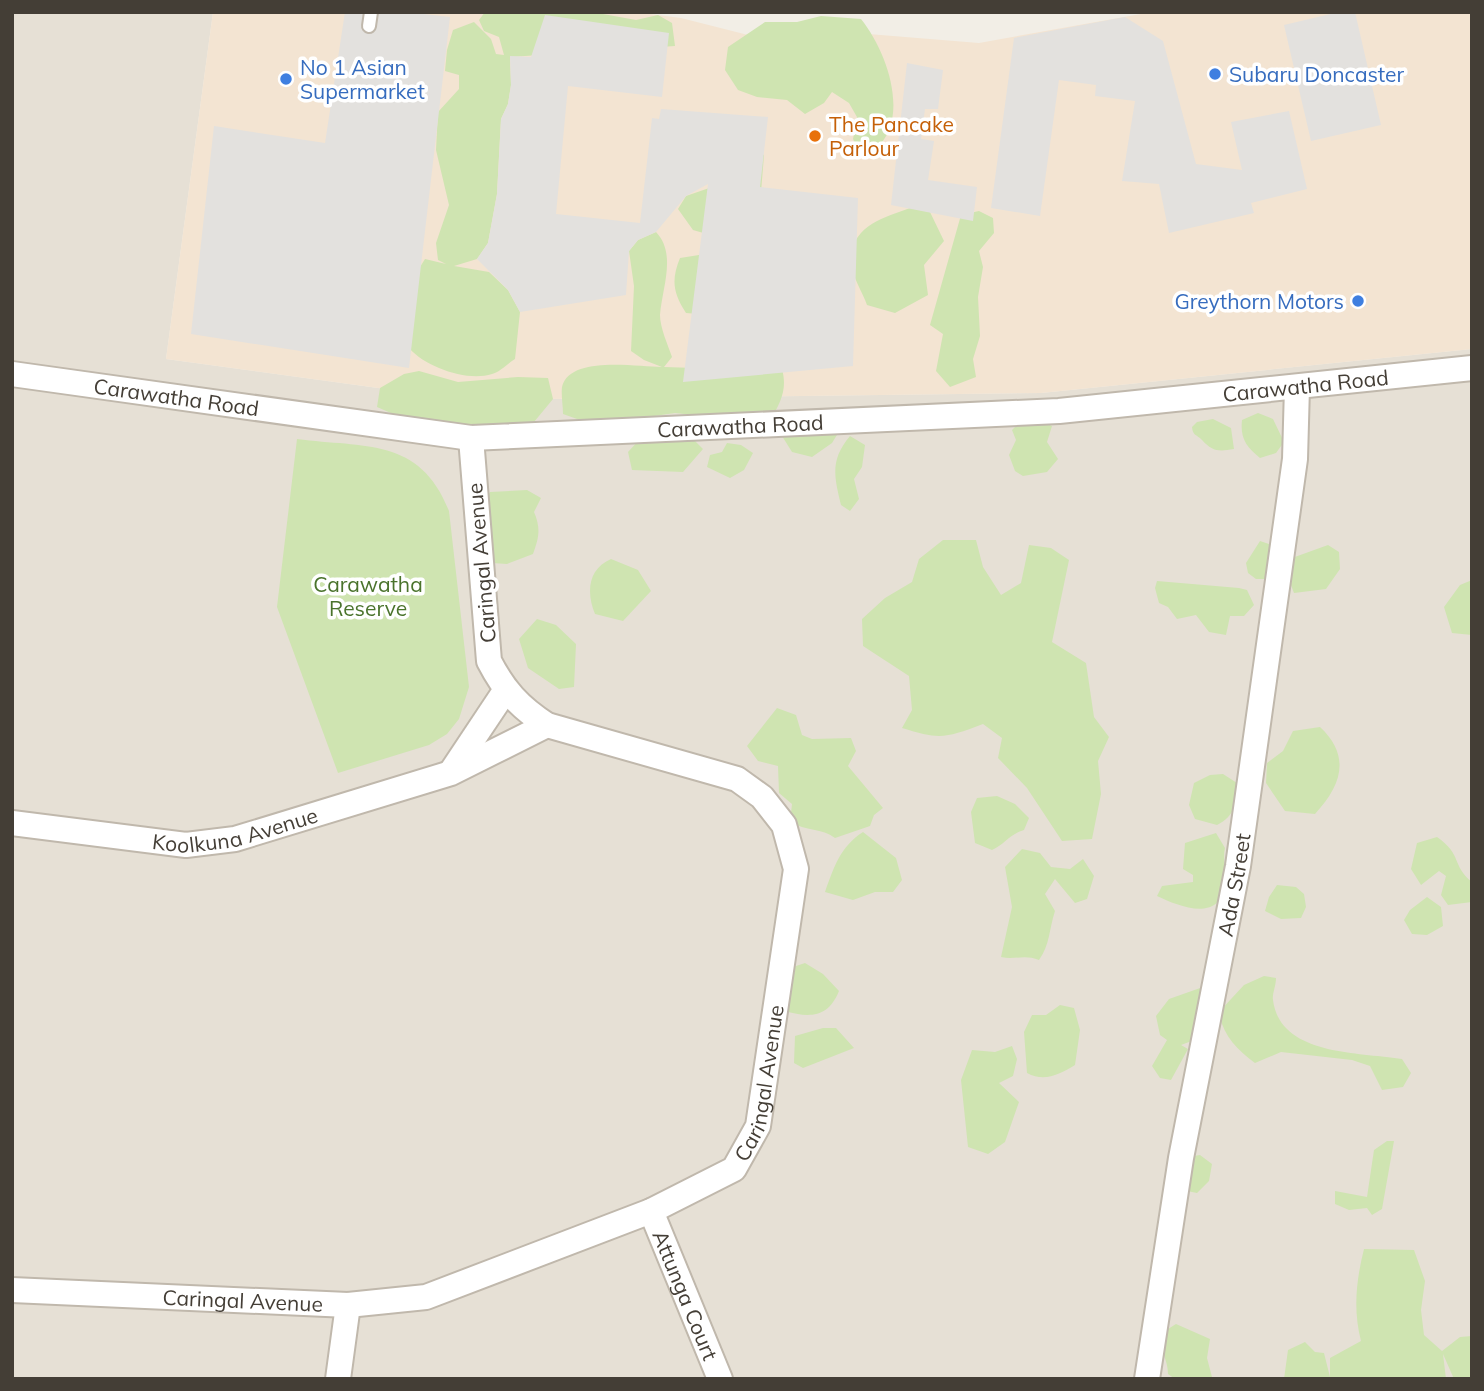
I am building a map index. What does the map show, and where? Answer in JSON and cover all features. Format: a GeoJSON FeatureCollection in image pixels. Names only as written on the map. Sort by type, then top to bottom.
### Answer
{"type":"FeatureCollection","features":[{"type":"Feature","properties":{"kind":"street","name":"Carawatha Road"},"geometry":{"type":"LineString","coordinates":[[12,374],[471,438],[1059,411],[1472,368]]}},
{"type":"Feature","properties":{"kind":"street","name":"Ada Street"},"geometry":{"type":"LineString","coordinates":[[1147,1379],[1181,1158],[1238,866],[1295,459],[1297,387]]}},
{"type":"Feature","properties":{"kind":"street","name":"Caringal Avenue"},"geometry":{"type":"LineString","coordinates":[[12,1290],[348,1305],[426,1297],[651,1211],[734,1169],[758,1126],[796,869],[784,825],[762,797],[737,779],[547,725],[523,710],[505,691],[489,661],[471,438]]}},
{"type":"Feature","properties":{"kind":"street"},"geometry":{"type":"LineString","coordinates":[[451,773],[505,691]]}},
{"type":"Feature","properties":{"kind":"street","name":"Koolkuna Avenue"},"geometry":{"type":"LineString","coordinates":[[12,823],[186,845],[235,839],[451,773],[547,725]]}},
{"type":"Feature","properties":{"kind":"street","name":"Attunga Court"},"geometry":{"type":"LineString","coordinates":[[651,1211],[720,1379]]}},
{"type":"Feature","properties":{"kind":"street"},"geometry":{"type":"LineString","coordinates":[[338,1379],[348,1305]]}},
{"type":"Feature","properties":{"kind":"lane"},"geometry":{"type":"LineString","coordinates":[[369,26],[371,12]]}},
{"type":"Feature","properties":{"kind":"shaded area"},"geometry":{"type":"Polygon","coordinates":[[[12,12],[213,12],[166,359],[466,400],[1041,393],[1472,349],[1472,1379],[12,1379],[12,12]]]}},
{"type":"Feature","properties":{"kind":"shaded area"},"geometry":{"type":"Polygon","coordinates":[[[213,12],[634,12],[681,18],[756,37],[856,33],[979,43],[1152,12],[1472,12],[1472,349],[1041,393],[466,400],[166,359],[213,12]]]}},
{"type":"Feature","properties":{"kind":"shaded area"},"geometry":{"type":"Polygon","coordinates":[[[345,12],[406,12],[450,17],[409,368],[191,334],[214,126],[325,143],[345,12]]]}},
{"type":"Feature","properties":{"kind":"shaded area"},"geometry":{"type":"Polygon","coordinates":[[[1339,12],[1355,12],[1381,125],[1311,141],[1284,25],[1339,12]]]}},
{"type":"Feature","properties":{"kind":"shaded area"},"geometry":{"type":"Polygon","coordinates":[[[545,15],[669,33],[662,97],[568,86],[556,214],[640,223],[652,118],[659,119],[661,109],[768,117],[760,187],[858,198],[853,366],[683,382],[708,184],[686,196],[656,232],[638,240],[629,251],[626,295],[520,312],[508,290],[477,259],[488,243],[497,194],[501,119],[508,104],[511,85],[510,56],[531,57],[545,15]]]}},
{"type":"Feature","properties":{"kind":"shaded area"},"geometry":{"type":"Polygon","coordinates":[[[1125,17],[1163,41],[1196,164],[1242,170],[1231,122],[1289,111],[1307,189],[1251,203],[1254,213],[1169,233],[1159,184],[1122,181],[1135,101],[1095,96],[1096,85],[1059,80],[1040,216],[991,208],[1014,38],[1125,17]]]}},
{"type":"Feature","properties":{"kind":"shaded area"},"geometry":{"type":"Polygon","coordinates":[[[907,63],[943,70],[938,109],[925,109],[921,139],[934,141],[928,180],[977,187],[973,221],[891,205],[907,63]]]}},
{"type":"Feature","properties":{"kind":"green space"},"geometry":{"type":"Polygon","coordinates":[[[485,12],[592,12],[636,20],[658,15],[672,23],[675,46],[510,57],[511,85],[508,104],[501,119],[497,194],[488,243],[477,259],[454,266],[489,272],[508,290],[520,312],[515,359],[495,373],[471,376],[436,367],[410,349],[415,275],[425,259],[446,264],[438,260],[436,243],[449,205],[436,150],[438,112],[459,89],[459,75],[445,71],[447,50],[453,30],[474,22],[491,39],[496,54],[504,55],[499,37],[484,31],[479,20],[485,12]]]}},
{"type":"Feature","properties":{"kind":"green space"},"geometry":{"type":"Polygon","coordinates":[[[821,16],[861,19],[872,34],[888,72],[893,93],[889,131],[879,146],[862,158],[853,139],[857,117],[849,103],[832,92],[824,103],[805,114],[787,100],[757,97],[738,90],[725,70],[728,47],[765,22],[797,22],[821,16]]]}},
{"type":"Feature","properties":{"kind":"green space"},"geometry":{"type":"Polygon","coordinates":[[[749,148],[764,155],[761,192],[721,238],[693,230],[678,209],[686,196],[715,186],[749,148]]]}},
{"type":"Feature","properties":{"kind":"green space"},"geometry":{"type":"Polygon","coordinates":[[[910,208],[930,212],[944,241],[924,265],[928,295],[895,313],[867,305],[851,264],[856,241],[862,232],[879,220],[910,208]]]}},
{"type":"Feature","properties":{"kind":"green space"},"geometry":{"type":"Polygon","coordinates":[[[979,211],[993,218],[994,233],[979,251],[983,267],[978,297],[980,336],[973,359],[976,377],[950,387],[936,371],[943,334],[930,325],[961,215],[979,211]]]}},
{"type":"Feature","properties":{"kind":"green space"},"geometry":{"type":"Polygon","coordinates":[[[656,232],[666,250],[667,261],[660,315],[672,357],[664,367],[695,368],[777,354],[784,389],[769,423],[675,413],[594,425],[563,414],[562,387],[568,377],[577,370],[605,365],[662,367],[631,351],[634,286],[629,251],[638,240],[656,232]]]}},
{"type":"Feature","properties":{"kind":"green space"},"geometry":{"type":"Polygon","coordinates":[[[699,255],[711,315],[686,313],[676,293],[675,273],[680,258],[699,255]]]}},
{"type":"Feature","properties":{"kind":"green space"},"geometry":{"type":"Polygon","coordinates":[[[419,371],[458,382],[518,377],[548,378],[553,399],[515,445],[400,417],[377,407],[380,388],[404,374],[419,371]]]}},
{"type":"Feature","properties":{"kind":"green space"},"geometry":{"type":"Polygon","coordinates":[[[796,409],[837,409],[840,430],[832,443],[812,457],[792,452],[782,436],[796,409]]]}},
{"type":"Feature","properties":{"kind":"green space"},"geometry":{"type":"Polygon","coordinates":[[[1258,413],[1273,419],[1284,442],[1276,453],[1260,458],[1245,442],[1242,432],[1242,420],[1258,413]]]}},
{"type":"Feature","properties":{"kind":"green space"},"geometry":{"type":"Polygon","coordinates":[[[1037,419],[1052,426],[1047,442],[1058,459],[1047,472],[1023,476],[1015,471],[1009,455],[1016,440],[1012,430],[1019,423],[1037,419]]]}},
{"type":"Feature","properties":{"kind":"green space"},"geometry":{"type":"Polygon","coordinates":[[[1213,419],[1231,428],[1234,449],[1212,448],[1194,433],[1192,427],[1197,422],[1213,419]]]}},
{"type":"Feature","properties":{"kind":"green space"},"geometry":{"type":"Polygon","coordinates":[[[689,435],[703,449],[683,472],[632,470],[628,452],[641,438],[689,435]]]}},
{"type":"Feature","properties":{"kind":"green space"},"geometry":{"type":"Polygon","coordinates":[[[850,436],[865,445],[862,467],[854,479],[859,499],[850,511],[841,505],[835,469],[839,453],[850,436]]]}},
{"type":"Feature","properties":{"kind":"green space","name":"Carawatha Reserve"},"geometry":{"type":"Polygon","coordinates":[[[297,439],[367,446],[406,458],[423,470],[437,487],[449,511],[469,687],[459,719],[447,734],[429,745],[338,773],[277,607],[297,439]]]}},
{"type":"Feature","properties":{"kind":"green space"},"geometry":{"type":"Polygon","coordinates":[[[727,443],[741,445],[753,453],[744,470],[730,478],[707,467],[710,455],[722,452],[727,443]]]}},
{"type":"Feature","properties":{"kind":"green space"},"geometry":{"type":"Polygon","coordinates":[[[527,490],[541,498],[534,512],[538,533],[533,554],[507,564],[492,563],[478,515],[490,492],[527,490]]]}},
{"type":"Feature","properties":{"kind":"green space"},"geometry":{"type":"Polygon","coordinates":[[[943,540],[976,540],[983,567],[1001,595],[1021,583],[1029,545],[1051,548],[1069,560],[1052,642],[1086,663],[1094,717],[1109,737],[1098,761],[1101,794],[1092,839],[1062,841],[1027,788],[998,758],[1002,738],[983,724],[943,736],[902,728],[912,710],[909,676],[863,646],[862,619],[885,598],[912,582],[919,559],[943,540]]]}},
{"type":"Feature","properties":{"kind":"green space"},"geometry":{"type":"Polygon","coordinates":[[[1260,541],[1272,545],[1266,579],[1256,579],[1248,573],[1246,563],[1260,541]]]}},
{"type":"Feature","properties":{"kind":"green space"},"geometry":{"type":"Polygon","coordinates":[[[1328,545],[1339,552],[1340,569],[1326,589],[1294,593],[1286,572],[1292,558],[1328,545]]]}},
{"type":"Feature","properties":{"kind":"green space"},"geometry":{"type":"Polygon","coordinates":[[[611,559],[638,570],[651,591],[623,621],[595,614],[590,598],[593,575],[603,563],[611,559]]]}},
{"type":"Feature","properties":{"kind":"green space"},"geometry":{"type":"Polygon","coordinates":[[[1472,580],[1472,635],[1452,633],[1444,607],[1460,585],[1472,580]]]}},
{"type":"Feature","properties":{"kind":"green space"},"geometry":{"type":"Polygon","coordinates":[[[1157,581],[1239,588],[1247,590],[1254,605],[1244,616],[1230,616],[1226,635],[1209,632],[1196,615],[1177,619],[1168,607],[1159,603],[1155,588],[1157,581]]]}},
{"type":"Feature","properties":{"kind":"green space"},"geometry":{"type":"Polygon","coordinates":[[[537,619],[556,625],[576,644],[574,687],[559,689],[528,668],[519,639],[537,619]]]}},
{"type":"Feature","properties":{"kind":"green space"},"geometry":{"type":"Polygon","coordinates":[[[777,708],[796,715],[802,735],[812,739],[851,738],[856,751],[848,766],[883,808],[874,815],[870,826],[835,838],[790,822],[792,804],[779,793],[778,766],[758,761],[747,746],[777,708]]]}},
{"type":"Feature","properties":{"kind":"green space"},"geometry":{"type":"Polygon","coordinates":[[[1320,727],[1336,749],[1339,760],[1337,781],[1315,814],[1285,811],[1266,783],[1267,763],[1283,751],[1293,731],[1320,727]]]}},
{"type":"Feature","properties":{"kind":"green space"},"geometry":{"type":"Polygon","coordinates":[[[1223,774],[1237,783],[1231,813],[1217,825],[1195,819],[1189,805],[1194,783],[1210,775],[1223,774]]]}},
{"type":"Feature","properties":{"kind":"green space"},"geometry":{"type":"Polygon","coordinates":[[[997,796],[1015,804],[1029,818],[1024,830],[992,850],[975,843],[971,812],[977,798],[997,796]]]}},
{"type":"Feature","properties":{"kind":"green space"},"geometry":{"type":"Polygon","coordinates":[[[863,832],[896,858],[902,880],[893,892],[875,892],[853,900],[825,892],[843,851],[863,832]]]}},
{"type":"Feature","properties":{"kind":"green space"},"geometry":{"type":"Polygon","coordinates":[[[1216,833],[1225,848],[1226,876],[1221,897],[1215,905],[1197,909],[1157,896],[1162,886],[1193,882],[1193,875],[1183,869],[1185,843],[1216,833]]]}},
{"type":"Feature","properties":{"kind":"green space"},"geometry":{"type":"Polygon","coordinates":[[[1437,837],[1450,849],[1461,870],[1472,882],[1472,902],[1448,905],[1441,895],[1446,876],[1439,871],[1421,885],[1411,869],[1417,843],[1437,837]]]}},
{"type":"Feature","properties":{"kind":"green space"},"geometry":{"type":"Polygon","coordinates":[[[1022,849],[1040,853],[1051,867],[1070,869],[1083,859],[1094,876],[1087,899],[1075,903],[1055,879],[1045,894],[1055,911],[1047,943],[1039,960],[1029,957],[1001,957],[1012,907],[1005,867],[1022,849]]]}},
{"type":"Feature","properties":{"kind":"green space"},"geometry":{"type":"Polygon","coordinates":[[[1277,885],[1296,887],[1304,894],[1306,907],[1301,918],[1281,919],[1265,911],[1269,897],[1277,885]]]}},
{"type":"Feature","properties":{"kind":"green space"},"geometry":{"type":"Polygon","coordinates":[[[1427,897],[1441,907],[1443,926],[1427,935],[1412,934],[1404,920],[1410,910],[1427,897]]]}},
{"type":"Feature","properties":{"kind":"green space"},"geometry":{"type":"Polygon","coordinates":[[[805,963],[823,974],[839,991],[835,1000],[817,1014],[802,1015],[784,1011],[787,969],[805,963]]]}},
{"type":"Feature","properties":{"kind":"green space"},"geometry":{"type":"Polygon","coordinates":[[[1264,976],[1276,978],[1273,1000],[1279,1018],[1290,1032],[1324,1048],[1402,1059],[1411,1073],[1403,1087],[1382,1090],[1370,1066],[1352,1060],[1281,1052],[1255,1063],[1248,1058],[1227,1034],[1219,1012],[1244,985],[1264,976]]]}},
{"type":"Feature","properties":{"kind":"green space"},"geometry":{"type":"Polygon","coordinates":[[[1203,987],[1197,1039],[1181,1045],[1188,1049],[1171,1080],[1160,1078],[1152,1066],[1167,1040],[1160,1035],[1156,1016],[1169,999],[1203,987]]]}},
{"type":"Feature","properties":{"kind":"green space"},"geometry":{"type":"Polygon","coordinates":[[[1060,1005],[1074,1008],[1080,1030],[1075,1065],[1051,1076],[1033,1076],[1027,1073],[1024,1032],[1032,1015],[1046,1015],[1060,1005]]]}},
{"type":"Feature","properties":{"kind":"green space"},"geometry":{"type":"Polygon","coordinates":[[[823,1028],[836,1028],[854,1048],[803,1068],[794,1063],[795,1036],[823,1028]]]}},
{"type":"Feature","properties":{"kind":"green space"},"geometry":{"type":"Polygon","coordinates":[[[1012,1046],[1017,1059],[1013,1076],[999,1083],[1019,1102],[1005,1142],[988,1154],[968,1147],[961,1080],[972,1050],[995,1052],[1012,1046]]]}},
{"type":"Feature","properties":{"kind":"green space"},"geometry":{"type":"Polygon","coordinates":[[[1387,1141],[1394,1141],[1382,1209],[1372,1215],[1367,1208],[1349,1210],[1335,1204],[1335,1191],[1367,1197],[1374,1150],[1387,1141]]]}},
{"type":"Feature","properties":{"kind":"green space"},"geometry":{"type":"Polygon","coordinates":[[[1200,1155],[1212,1164],[1209,1181],[1197,1193],[1182,1190],[1181,1158],[1200,1155]]]}},
{"type":"Feature","properties":{"kind":"green space"},"geometry":{"type":"Polygon","coordinates":[[[1364,1249],[1414,1250],[1425,1281],[1421,1310],[1424,1335],[1442,1351],[1460,1337],[1472,1336],[1472,1379],[1454,1379],[1443,1354],[1446,1379],[1284,1379],[1288,1350],[1305,1342],[1315,1352],[1324,1353],[1330,1377],[1330,1358],[1361,1341],[1357,1295],[1364,1249]]]}},
{"type":"Feature","properties":{"kind":"green space"},"geometry":{"type":"Polygon","coordinates":[[[1176,1324],[1210,1339],[1207,1358],[1212,1377],[1175,1379],[1168,1374],[1160,1334],[1176,1324]]]}},
{"type":"Feature","properties":{"kind":"place","name":"Subaru Doncaster"},"geometry":{"type":"Point","coordinates":[1215,74]}},
{"type":"Feature","properties":{"kind":"place","name":"No 1 Asian Supermarket"},"geometry":{"type":"Point","coordinates":[286,79]}},
{"type":"Feature","properties":{"kind":"place","name":"The Pancake Parlour"},"geometry":{"type":"Point","coordinates":[815,136]}},
{"type":"Feature","properties":{"kind":"place","name":"Greythorn Motors"},"geometry":{"type":"Point","coordinates":[1358,301]}}]}
